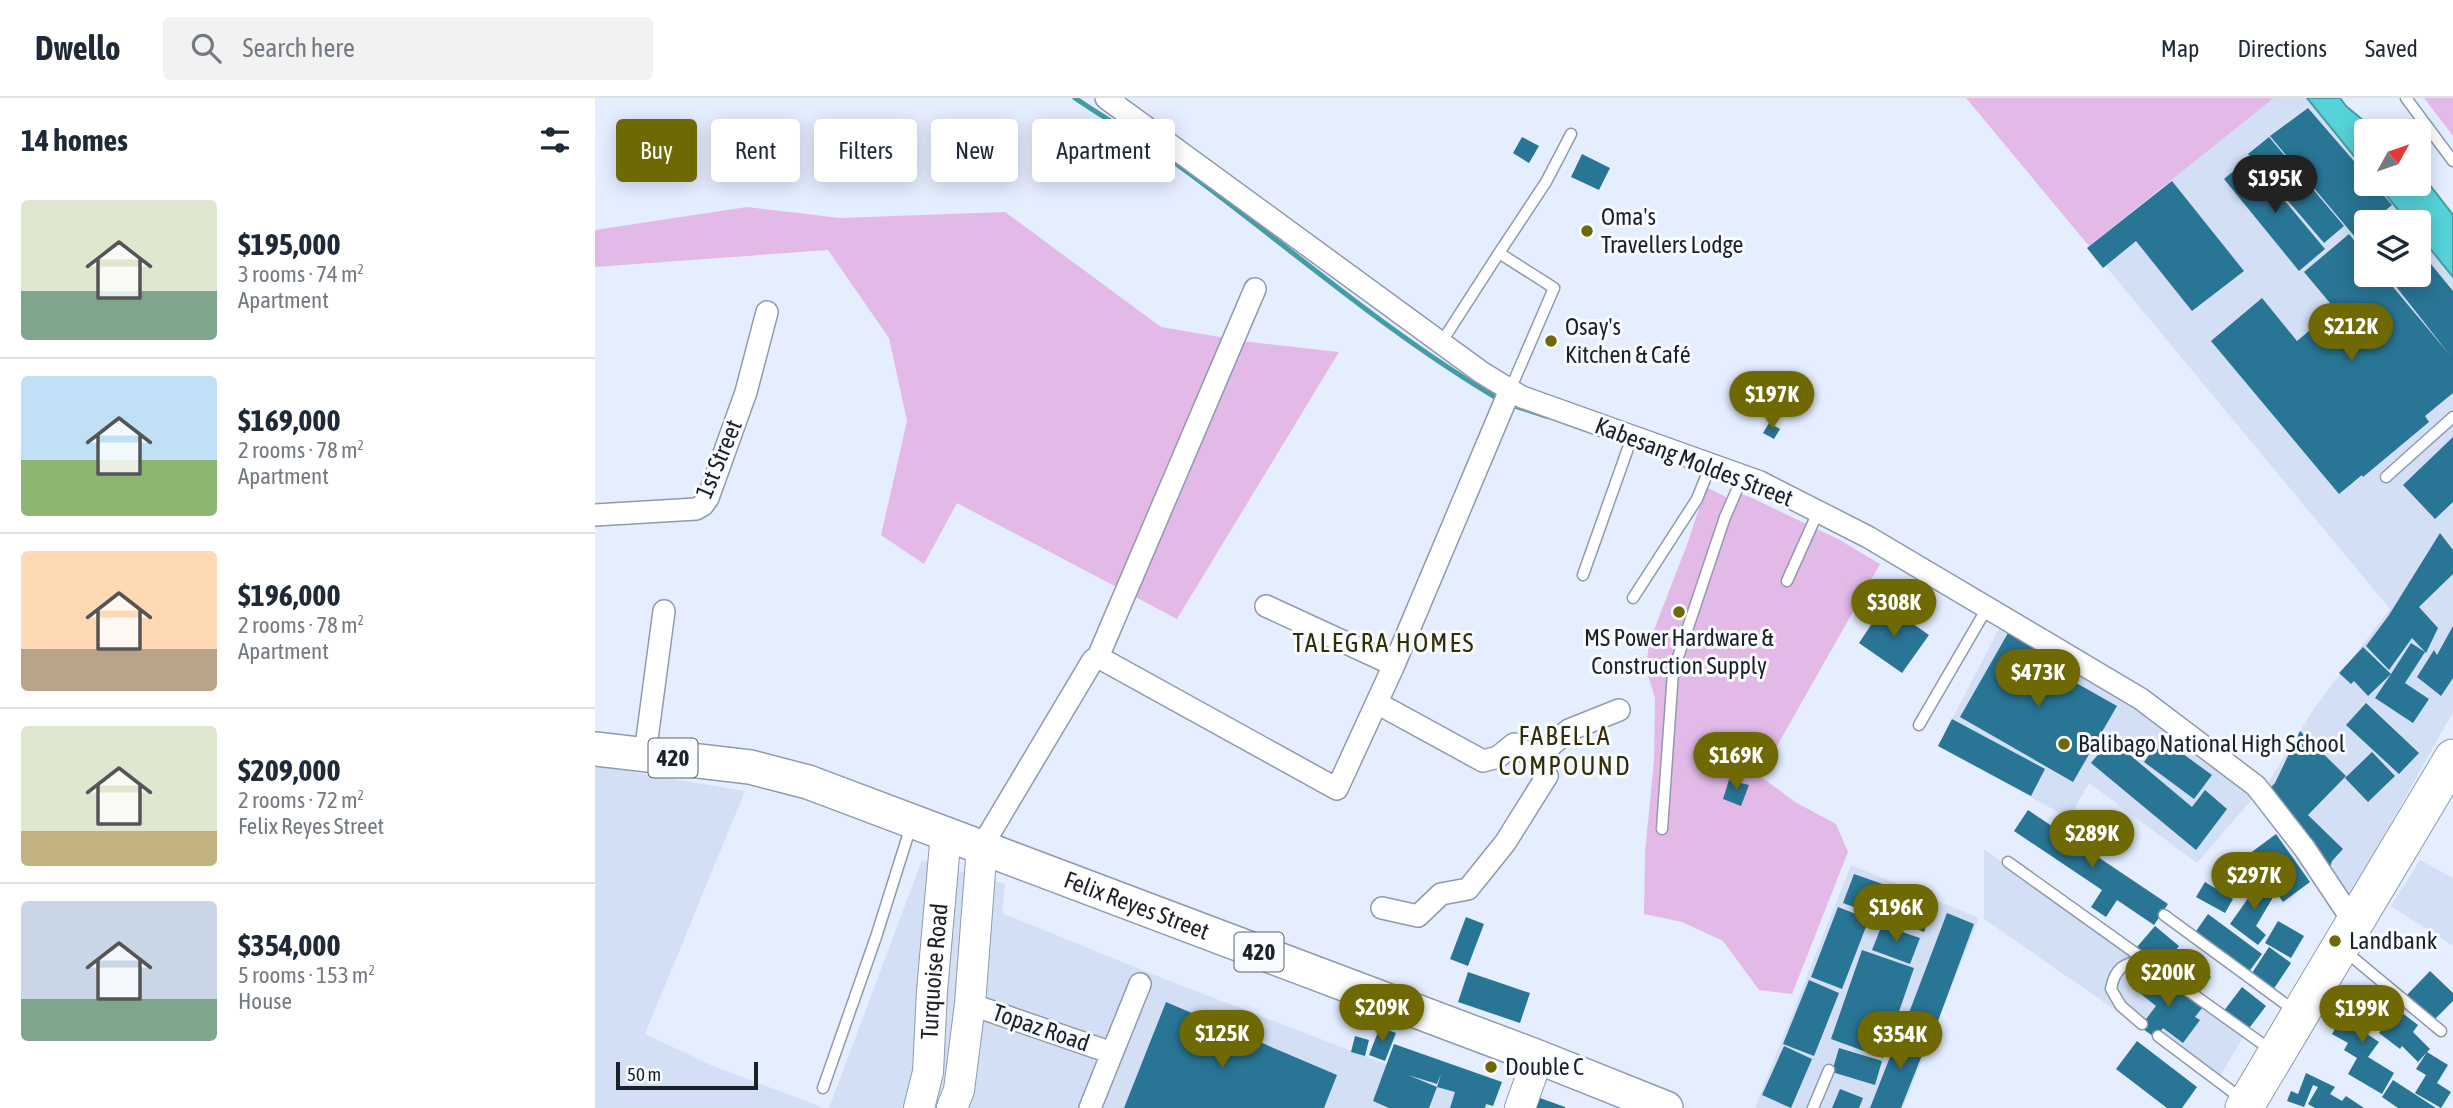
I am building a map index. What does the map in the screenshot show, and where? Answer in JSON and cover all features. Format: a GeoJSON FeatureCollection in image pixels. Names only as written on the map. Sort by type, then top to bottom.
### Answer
{"type":"FeatureCollection","features":[{"type":"Feature","properties":{"kind":"highway"},"geometry":{"type":"LineString","coordinates":[[2245,1105],[2453,758]]}},
{"type":"Feature","properties":{"kind":"main road","name":"Felix Reyes Street"},"geometry":{"type":"LineString","coordinates":[[595,749],[750,767],[807,782],[1538,1057],[1666,1108]]}},
{"type":"Feature","properties":{"kind":"street","name":"Kabesang Moldes Street"},"geometry":{"type":"LineString","coordinates":[[1106,98],[1441,343],[1507,397],[1522,397],[1743,476],[1868,537],[2141,699],[2256,786],[2305,849],[2348,936]]}},
{"type":"Feature","properties":{"kind":"street"},"geometry":{"type":"LineString","coordinates":[[982,846],[1093,660],[1098,657],[1255,289]]}},
{"type":"Feature","properties":{"kind":"street","name":"1st Street"},"geometry":{"type":"LineString","coordinates":[[595,515],[696,509],[703,505],[708,498],[746,392],[767,312]]}},
{"type":"Feature","properties":{"kind":"street"},"geometry":{"type":"LineString","coordinates":[[1098,657],[1335,789],[1338,788],[1394,665],[1507,397]]}},
{"type":"Feature","properties":{"kind":"street"},"geometry":{"type":"LineString","coordinates":[[1266,606],[1394,665]]}},
{"type":"Feature","properties":{"kind":"street"},"geometry":{"type":"LineString","coordinates":[[645,754],[664,611]]}},
{"type":"Feature","properties":{"kind":"street"},"geometry":{"type":"LineString","coordinates":[[1377,703],[1483,761],[1498,757],[1514,744],[1535,759],[1547,776],[1505,843],[1468,889],[1441,894],[1418,916],[1382,908]]}},
{"type":"Feature","properties":{"kind":"street"},"geometry":{"type":"LineString","coordinates":[[1535,759],[1569,730],[1619,710]]}},
{"type":"Feature","properties":{"kind":"street","name":"Turquoise Road"},"geometry":{"type":"LineString","coordinates":[[919,1108],[928,1072],[946,833]]}},
{"type":"Feature","properties":{"kind":"street","name":"Turquoise Road"},"geometry":{"type":"LineString","coordinates":[[953,1108],[980,1007],[982,846]]}},
{"type":"Feature","properties":{"kind":"street"},"geometry":{"type":"LineString","coordinates":[[1090,1108],[1140,984]]}},
{"type":"Feature","properties":{"kind":"street","name":"Topaz Road"},"geometry":{"type":"LineString","coordinates":[[980,1007],[1112,1053]]}},
{"type":"Feature","properties":{"kind":"street"},"geometry":{"type":"LineString","coordinates":[[1520,1108],[1538,1057]]}},
{"type":"Feature","properties":{"kind":"lane"},"geometry":{"type":"LineString","coordinates":[[2406,98],[2453,161]]}},
{"type":"Feature","properties":{"kind":"lane"},"geometry":{"type":"LineString","coordinates":[[1441,343],[1546,182],[1571,134]]}},
{"type":"Feature","properties":{"kind":"lane"},"geometry":{"type":"LineString","coordinates":[[1499,253],[1554,288],[1507,397]]}},
{"type":"Feature","properties":{"kind":"lane"},"geometry":{"type":"LineString","coordinates":[[2386,477],[2453,417]]}},
{"type":"Feature","properties":{"kind":"lane"},"geometry":{"type":"LineString","coordinates":[[1583,575],[1632,437]]}},
{"type":"Feature","properties":{"kind":"lane"},"geometry":{"type":"LineString","coordinates":[[1633,598],[1697,499],[1711,464]]}},
{"type":"Feature","properties":{"kind":"lane"},"geometry":{"type":"LineString","coordinates":[[1662,829],[1673,672],[1725,517],[1743,476]]}},
{"type":"Feature","properties":{"kind":"lane"},"geometry":{"type":"LineString","coordinates":[[1787,581],[1818,512]]}},
{"type":"Feature","properties":{"kind":"lane"},"geometry":{"type":"LineString","coordinates":[[1919,725],[1987,608]]}},
{"type":"Feature","properties":{"kind":"lane"},"geometry":{"type":"LineString","coordinates":[[823,1088],[876,937],[913,820]]}},
{"type":"Feature","properties":{"kind":"lane"},"geometry":{"type":"LineString","coordinates":[[2008,862],[2276,1054]]}},
{"type":"Feature","properties":{"kind":"lane"},"geometry":{"type":"LineString","coordinates":[[2164,915],[2300,1014]]}},
{"type":"Feature","properties":{"kind":"lane"},"geometry":{"type":"LineString","coordinates":[[2348,936],[2441,1031]]}},
{"type":"Feature","properties":{"kind":"lane"},"geometry":{"type":"LineString","coordinates":[[2142,1024],[2121,1006],[2111,989],[2113,977],[2120,968],[2144,959]]}},
{"type":"Feature","properties":{"kind":"lane"},"geometry":{"type":"LineString","coordinates":[[2158,1036],[2245,1105]]}},
{"type":"Feature","properties":{"kind":"lane"},"geometry":{"type":"LineString","coordinates":[[1813,1108],[1829,1070]]}},
{"type":"Feature","properties":{"kind":"shaded area"},"geometry":{"type":"Polygon","coordinates":[[[1966,98],[2274,98],[2089,246],[1966,98]]]}},
{"type":"Feature","properties":{"kind":"shaded area"},"geometry":{"type":"Polygon","coordinates":[[[2274,98],[2307,98],[2354,156],[2354,196],[2387,196],[2398,210],[2354,210],[2354,287],[2431,287],[2431,250],[2453,277],[2453,712],[2346,903],[2267,785],[2315,707],[2390,609],[2089,246],[2274,98]]]}},
{"type":"Feature","properties":{"kind":"shaded area"},"geometry":{"type":"Polygon","coordinates":[[[2424,98],[2453,98],[2453,136],[2424,98]]]}},
{"type":"Feature","properties":{"kind":"shaded area"},"geometry":{"type":"Polygon","coordinates":[[[747,207],[840,218],[1005,212],[1161,327],[1250,342],[1339,352],[1177,619],[957,503],[924,564],[881,535],[907,421],[889,338],[828,250],[595,267],[595,230],[747,207]]]}},
{"type":"Feature","properties":{"kind":"shaded area"},"geometry":{"type":"Polygon","coordinates":[[[1706,487],[1728,498],[1739,493],[1752,498],[1838,539],[1880,564],[1760,776],[1795,802],[1836,824],[1848,852],[1792,994],[1759,990],[1723,941],[1682,922],[1644,914],[1645,853],[1654,760],[1655,698],[1646,669],[1649,643],[1706,487]]]}},
{"type":"Feature","properties":{"kind":"shaded area","name":"Balibago National High School"},"geometry":{"type":"Polygon","coordinates":[[[2001,625],[2114,691],[2187,742],[2253,798],[2197,863],[2089,783],[2069,818],[1938,746],[2001,625]]]}},
{"type":"Feature","properties":{"kind":"shaded area"},"geometry":{"type":"Polygon","coordinates":[[[595,766],[745,791],[645,1034],[713,1066],[824,1108],[595,1108],[595,766]]]}},
{"type":"Feature","properties":{"kind":"shaded area"},"geometry":{"type":"Polygon","coordinates":[[[1984,849],[2244,1035],[2215,1085],[2140,1027],[1984,919],[1984,849]]]}},
{"type":"Feature","properties":{"kind":"shaded area"},"geometry":{"type":"Polygon","coordinates":[[[922,860],[1005,884],[1002,913],[1489,1104],[1488,1108],[829,1108],[922,860]]]}},
{"type":"Feature","properties":{"kind":"shaded area"},"geometry":{"type":"Polygon","coordinates":[[[2420,860],[2453,878],[2453,946],[2391,906],[2420,860]]]}},
{"type":"Feature","properties":{"kind":"shaded area"},"geometry":{"type":"Polygon","coordinates":[[[1851,865],[1979,918],[1903,1108],[1755,1108],[1851,865]]]}},
{"type":"Feature","properties":{"kind":"water"},"geometry":{"type":"Polygon","coordinates":[[[2307,98],[2340,98],[2362,119],[2354,119],[2354,156],[2307,98]]]}},
{"type":"Feature","properties":{"kind":"water"},"geometry":{"type":"Polygon","coordinates":[[[2431,187],[2453,215],[2453,277],[2431,250],[2431,210],[2398,210],[2387,196],[2431,196],[2431,187]]]}},
{"type":"Feature","properties":{"kind":"building"},"geometry":{"type":"Polygon","coordinates":[[[2308,108],[2354,161],[2354,196],[2384,196],[2392,205],[2386,210],[2354,210],[2354,236],[2270,136],[2308,108]]]}},
{"type":"Feature","properties":{"kind":"building"},"geometry":{"type":"Polygon","coordinates":[[[1522,137],[1539,146],[1529,163],[1513,153],[1522,137]]]}},
{"type":"Feature","properties":{"kind":"building"},"geometry":{"type":"Polygon","coordinates":[[[2269,137],[2344,226],[2324,243],[2248,154],[2269,137]]]}},
{"type":"Feature","properties":{"kind":"building"},"geometry":{"type":"Polygon","coordinates":[[[1582,154],[1610,168],[1599,190],[1571,177],[1582,154]]]}},
{"type":"Feature","properties":{"kind":"building"},"geometry":{"type":"Polygon","coordinates":[[[2249,158],[2325,249],[2299,271],[2224,179],[2249,158]]]}},
{"type":"Feature","properties":{"kind":"building"},"geometry":{"type":"Polygon","coordinates":[[[2172,181],[2244,271],[2192,311],[2136,241],[2103,268],[2087,248],[2172,181]]]}},
{"type":"Feature","properties":{"kind":"building"},"geometry":{"type":"Polygon","coordinates":[[[2349,234],[2354,240],[2354,287],[2393,287],[2449,354],[2396,287],[2431,287],[2431,264],[2453,291],[2453,393],[2425,416],[2429,422],[2339,494],[2211,341],[2262,298],[2297,341],[2335,309],[2304,272],[2349,234]]]}},
{"type":"Feature","properties":{"kind":"building"},"geometry":{"type":"Polygon","coordinates":[[[1769,423],[1780,429],[1774,439],[1763,433],[1769,423]]]}},
{"type":"Feature","properties":{"kind":"building"},"geometry":{"type":"Polygon","coordinates":[[[2453,437],[2453,502],[2435,519],[2403,485],[2453,437]]]}},
{"type":"Feature","properties":{"kind":"building"},"geometry":{"type":"Polygon","coordinates":[[[2440,533],[2453,550],[2453,574],[2419,607],[2438,628],[2426,653],[2412,638],[2389,670],[2366,646],[2389,615],[2440,533]]]}},
{"type":"Feature","properties":{"kind":"building"},"geometry":{"type":"Polygon","coordinates":[[[1885,604],[1929,635],[1902,673],[1859,643],[1885,604]]]}},
{"type":"Feature","properties":{"kind":"building"},"geometry":{"type":"Polygon","coordinates":[[[2453,626],[2453,678],[2441,696],[2417,677],[2434,650],[2437,655],[2453,626]]]}},
{"type":"Feature","properties":{"kind":"building"},"geometry":{"type":"Polygon","coordinates":[[[2008,633],[2053,659],[2048,667],[2117,706],[2073,782],[1960,717],[2008,633]]]}},
{"type":"Feature","properties":{"kind":"building"},"geometry":{"type":"Polygon","coordinates":[[[2411,643],[2425,652],[2405,683],[2429,699],[2413,723],[2375,698],[2411,643]]]}},
{"type":"Feature","properties":{"kind":"building"},"geometry":{"type":"Polygon","coordinates":[[[2363,647],[2391,674],[2368,696],[2354,681],[2351,684],[2339,673],[2363,647]]]}},
{"type":"Feature","properties":{"kind":"building"},"geometry":{"type":"Polygon","coordinates":[[[2366,703],[2419,753],[2399,774],[2346,725],[2366,703]]]}},
{"type":"Feature","properties":{"kind":"building"},"geometry":{"type":"Polygon","coordinates":[[[1952,719],[2045,769],[2031,796],[1938,746],[1952,719]]]}},
{"type":"Feature","properties":{"kind":"building"},"geometry":{"type":"Polygon","coordinates":[[[2300,731],[2346,776],[2308,815],[2343,849],[2332,861],[2327,877],[2265,793],[2275,783],[2300,731]]]}},
{"type":"Feature","properties":{"kind":"building"},"geometry":{"type":"Polygon","coordinates":[[[2161,738],[2212,775],[2194,799],[2144,762],[2161,738]]]}},
{"type":"Feature","properties":{"kind":"building"},"geometry":{"type":"Polygon","coordinates":[[[2111,739],[2192,807],[2205,790],[2227,809],[2196,850],[2091,763],[2111,739]]]}},
{"type":"Feature","properties":{"kind":"building"},"geometry":{"type":"Polygon","coordinates":[[[2372,752],[2395,776],[2368,802],[2345,778],[2372,752]]]}},
{"type":"Feature","properties":{"kind":"building"},"geometry":{"type":"Polygon","coordinates":[[[1729,780],[1749,785],[1741,806],[1723,799],[1729,780]]]}},
{"type":"Feature","properties":{"kind":"building"},"geometry":{"type":"Polygon","coordinates":[[[2028,810],[2168,904],[2154,925],[2117,900],[2106,917],[2091,907],[2102,890],[2014,831],[2028,810]]]}},
{"type":"Feature","properties":{"kind":"building"},"geometry":{"type":"Polygon","coordinates":[[[2276,834],[2310,882],[2283,902],[2249,854],[2276,834]]]}},
{"type":"Feature","properties":{"kind":"building"},"geometry":{"type":"Polygon","coordinates":[[[1854,874],[1891,887],[1880,917],[1843,903],[1854,874]]]}},
{"type":"Feature","properties":{"kind":"building"},"geometry":{"type":"Polygon","coordinates":[[[2263,877],[2275,894],[2256,926],[2266,935],[2258,945],[2230,924],[2263,877]]]}},
{"type":"Feature","properties":{"kind":"building"},"geometry":{"type":"Polygon","coordinates":[[[2205,882],[2233,899],[2225,913],[2196,897],[2205,882]]]}},
{"type":"Feature","properties":{"kind":"building"},"geometry":{"type":"Polygon","coordinates":[[[1894,890],[1935,905],[1924,932],[1884,917],[1894,890]]]}},
{"type":"Feature","properties":{"kind":"building"},"geometry":{"type":"Polygon","coordinates":[[[1838,907],[1869,919],[1842,989],[1811,977],[1838,907]]]}},
{"type":"Feature","properties":{"kind":"building"},"geometry":{"type":"Polygon","coordinates":[[[1947,913],[1974,924],[1935,1029],[1907,1018],[1947,913]]]}},
{"type":"Feature","properties":{"kind":"building"},"geometry":{"type":"Polygon","coordinates":[[[2208,914],[2262,954],[2248,973],[2194,934],[2208,914]]]}},
{"type":"Feature","properties":{"kind":"building"},"geometry":{"type":"Polygon","coordinates":[[[1466,917],[1484,924],[1468,966],[1450,959],[1466,917]]]}},
{"type":"Feature","properties":{"kind":"building"},"geometry":{"type":"Polygon","coordinates":[[[2278,921],[2304,936],[2291,958],[2265,943],[2278,921]]]}},
{"type":"Feature","properties":{"kind":"building"},"geometry":{"type":"Polygon","coordinates":[[[1882,925],[1920,938],[1910,964],[1872,950],[1882,925]]]}},
{"type":"Feature","properties":{"kind":"building"},"geometry":{"type":"Polygon","coordinates":[[[2155,926],[2179,946],[2162,968],[2137,947],[2155,926]]]}},
{"type":"Feature","properties":{"kind":"building"},"geometry":{"type":"Polygon","coordinates":[[[2269,947],[2291,963],[2273,990],[2252,973],[2269,947]]]}},
{"type":"Feature","properties":{"kind":"building"},"geometry":{"type":"Polygon","coordinates":[[[1862,950],[1914,968],[1883,1058],[1831,1039],[1862,950]]]}},
{"type":"Feature","properties":{"kind":"building"},"geometry":{"type":"Polygon","coordinates":[[[2183,956],[2211,977],[2197,996],[2169,975],[2183,956]]]}},
{"type":"Feature","properties":{"kind":"building"},"geometry":{"type":"Polygon","coordinates":[[[2151,970],[2202,1008],[2195,1017],[2200,1020],[2183,1043],[2163,1028],[2156,1038],[2140,1027],[2156,1006],[2136,990],[2151,970]]]}},
{"type":"Feature","properties":{"kind":"building"},"geometry":{"type":"Polygon","coordinates":[[[2430,971],[2453,993],[2453,1001],[2433,1021],[2405,997],[2430,971]]]}},
{"type":"Feature","properties":{"kind":"building"},"geometry":{"type":"Polygon","coordinates":[[[1468,972],[1530,993],[1520,1023],[1458,1002],[1468,972]]]}},
{"type":"Feature","properties":{"kind":"building"},"geometry":{"type":"Polygon","coordinates":[[[1809,980],[1839,993],[1814,1056],[1783,1044],[1809,980]]]}},
{"type":"Feature","properties":{"kind":"building"},"geometry":{"type":"Polygon","coordinates":[[[2242,987],[2266,1006],[2247,1031],[2223,1012],[2242,987]]]}},
{"type":"Feature","properties":{"kind":"building"},"geometry":{"type":"Polygon","coordinates":[[[2357,990],[2374,999],[2358,1028],[2379,1042],[2368,1057],[2394,1073],[2382,1094],[2348,1074],[2357,1058],[2344,1050],[2348,1043],[2332,1034],[2357,990]]]}},
{"type":"Feature","properties":{"kind":"building"},"geometry":{"type":"Polygon","coordinates":[[[1166,1002],[1337,1075],[1324,1108],[1124,1108],[1166,1002]]]}},
{"type":"Feature","properties":{"kind":"building"},"geometry":{"type":"Polygon","coordinates":[[[2397,1009],[2418,1025],[2413,1032],[2430,1049],[2418,1062],[2402,1046],[2400,1049],[2379,1033],[2397,1009]]]}},
{"type":"Feature","properties":{"kind":"building"},"geometry":{"type":"Polygon","coordinates":[[[1380,1027],[1396,1033],[1385,1061],[1369,1055],[1380,1027]]]}},
{"type":"Feature","properties":{"kind":"building"},"geometry":{"type":"Polygon","coordinates":[[[1901,1029],[1928,1040],[1901,1108],[1870,1108],[1901,1029]]]}},
{"type":"Feature","properties":{"kind":"building"},"geometry":{"type":"Polygon","coordinates":[[[1355,1036],[1369,1040],[1365,1056],[1351,1052],[1355,1036]]]}},
{"type":"Feature","properties":{"kind":"building"},"geometry":{"type":"Polygon","coordinates":[[[2137,1041],[2197,1087],[2182,1108],[2167,1108],[2116,1069],[2137,1041]]]}},
{"type":"Feature","properties":{"kind":"building"},"geometry":{"type":"Polygon","coordinates":[[[1394,1044],[1502,1082],[1493,1106],[1486,1104],[1485,1108],[1450,1108],[1455,1092],[1437,1087],[1429,1108],[1389,1108],[1373,1101],[1394,1044]],[[1441,1074],[1437,1084],[1408,1075],[1437,1087],[1441,1074]]]}},
{"type":"Feature","properties":{"kind":"building"},"geometry":{"type":"Polygon","coordinates":[[[1784,1046],[1812,1059],[1791,1108],[1762,1095],[1784,1046]]]}},
{"type":"Feature","properties":{"kind":"building"},"geometry":{"type":"Polygon","coordinates":[[[1839,1048],[1882,1061],[1875,1085],[1832,1072],[1839,1048]]]}},
{"type":"Feature","properties":{"kind":"building"},"geometry":{"type":"Polygon","coordinates":[[[2427,1052],[2448,1065],[2437,1083],[2451,1092],[2441,1108],[2415,1093],[2426,1075],[2416,1069],[2427,1052]]]}},
{"type":"Feature","properties":{"kind":"building"},"geometry":{"type":"Polygon","coordinates":[[[2306,1073],[2335,1087],[2330,1094],[2342,1101],[2346,1096],[2364,1108],[2315,1108],[2308,1104],[2318,1087],[2313,1085],[2304,1107],[2287,1101],[2291,1091],[2298,1094],[2306,1073]]]}},
{"type":"Feature","properties":{"kind":"building"},"geometry":{"type":"Polygon","coordinates":[[[2393,1080],[2436,1108],[2398,1108],[2382,1097],[2393,1080]]]}},
{"type":"Feature","properties":{"kind":"building"},"geometry":{"type":"Polygon","coordinates":[[[1840,1089],[1863,1098],[1859,1108],[1832,1108],[1840,1089]]]}},
{"type":"Feature","properties":{"kind":"building"},"geometry":{"type":"Polygon","coordinates":[[[1540,1098],[1565,1107],[1565,1108],[1536,1108],[1540,1098]]]}},
{"type":"Feature","properties":{"kind":"waterway"},"geometry":{"type":"LineString","coordinates":[[1075,98],[1169,159],[1377,318],[1500,400]]}},
{"type":"Feature","properties":{"kind":"waterway"},"geometry":{"type":"LineString","coordinates":[[1509,404],[1546,416]]}},
{"type":"Feature","properties":{"kind":"place","name":"Oma's Travellers Lodge"},"geometry":{"type":"Point","coordinates":[1587,231]}},
{"type":"Feature","properties":{"kind":"place","name":"Osay's Kitchen & Café"},"geometry":{"type":"Point","coordinates":[1551,341]}},
{"type":"Feature","properties":{"kind":"place","name":"MS Power Hardware & Construction Supply"},"geometry":{"type":"Point","coordinates":[1679,612]}},
{"type":"Feature","properties":{"kind":"place","name":"Balibago National High School"},"geometry":{"type":"Point","coordinates":[2064,744]}},
{"type":"Feature","properties":{"kind":"place","name":"Landbank"},"geometry":{"type":"Point","coordinates":[2335,941]}},
{"type":"Feature","properties":{"kind":"place","name":"Double C"},"geometry":{"type":"Point","coordinates":[1491,1067]}},
{"type":"Feature","properties":{"kind":"district","name":"TALEGRA HOMES"},"geometry":{"type":"Point","coordinates":[1384,643]}},
{"type":"Feature","properties":{"kind":"district","name":"FABELLA COMPOUND"},"geometry":{"type":"Point","coordinates":[1565,751]}}]}
